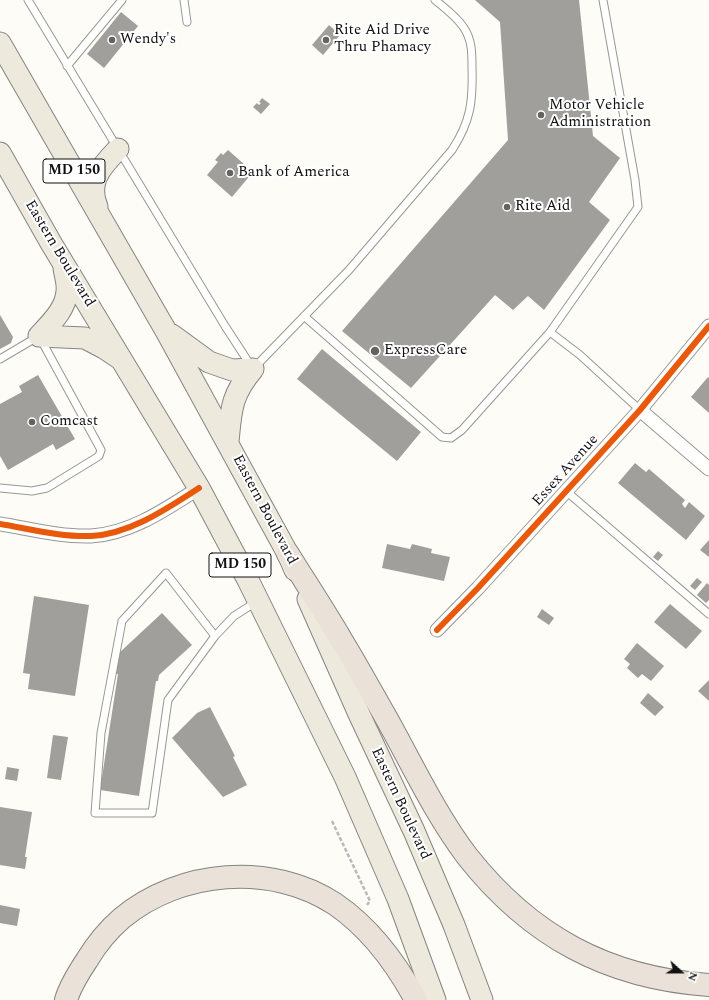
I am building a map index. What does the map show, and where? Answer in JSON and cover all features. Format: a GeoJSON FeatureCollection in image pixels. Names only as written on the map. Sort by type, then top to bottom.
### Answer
{"type":"FeatureCollection","features":[{"type":"Feature","properties":{"kind":"highway"},"geometry":{"type":"LineString","coordinates":[[288,554],[343,642],[440,814],[467,855],[490,883],[518,910],[546,932],[593,958],[611,966],[649,977],[686,984],[709,985]]}},
{"type":"Feature","properties":{"kind":"highway"},"geometry":{"type":"LineString","coordinates":[[66,1000],[79,972],[93,949],[122,918],[137,907],[180,887],[206,880],[232,876],[257,877],[279,881],[302,888],[334,904],[356,920],[381,946],[406,982],[416,1000]]}},
{"type":"Feature","properties":{"kind":"main road","name":"Eastern Boulevard"},"geometry":{"type":"LineString","coordinates":[[0,43],[166,331],[288,554],[359,714],[414,831],[454,925],[482,1000]]}},
{"type":"Feature","properties":{"kind":"main road"},"geometry":{"type":"LineString","coordinates":[[99,215],[93,194],[96,176],[118,149]]}},
{"type":"Feature","properties":{"kind":"main road","name":"Eastern Boulevard"},"geometry":{"type":"LineString","coordinates":[[0,153],[63,264],[199,488],[248,580],[345,777],[398,899],[435,1000]]}},
{"type":"Feature","properties":{"kind":"main road"},"geometry":{"type":"LineString","coordinates":[[39,336],[64,304],[67,290],[63,264]]}},
{"type":"Feature","properties":{"kind":"main road"},"geometry":{"type":"LineString","coordinates":[[166,331],[209,362],[232,370],[253,369]]}},
{"type":"Feature","properties":{"kind":"main road"},"geometry":{"type":"LineString","coordinates":[[39,336],[85,338],[104,348],[123,361]]}},
{"type":"Feature","properties":{"kind":"main road"},"geometry":{"type":"LineString","coordinates":[[228,442],[232,405],[242,382],[253,369]]}},
{"type":"Feature","properties":{"kind":"street","name":"Essex Avenue"},"geometry":{"type":"LineString","coordinates":[[437,630],[478,588],[640,410],[709,326]]}},
{"type":"Feature","properties":{"kind":"street"},"geometry":{"type":"LineString","coordinates":[[640,410],[709,469]]}},
{"type":"Feature","properties":{"kind":"street"},"geometry":{"type":"LineString","coordinates":[[0,524],[71,536],[108,534],[157,514],[199,488]]}},
{"type":"Feature","properties":{"kind":"lane"},"geometry":{"type":"LineString","coordinates":[[28,0],[225,326],[253,369],[349,270],[452,150],[464,130],[468,119],[473,93],[472,49],[464,28],[457,19],[435,0]]}},
{"type":"Feature","properties":{"kind":"lane"},"geometry":{"type":"LineString","coordinates":[[67,66],[122,0]]}},
{"type":"Feature","properties":{"kind":"lane"},"geometry":{"type":"LineString","coordinates":[[184,0],[187,22]]}},
{"type":"Feature","properties":{"kind":"lane"},"geometry":{"type":"LineString","coordinates":[[304,316],[442,437],[451,438],[462,430],[550,332],[638,207],[635,180],[603,0]]}},
{"type":"Feature","properties":{"kind":"lane"},"geometry":{"type":"LineString","coordinates":[[550,332],[580,355],[640,410]]}},
{"type":"Feature","properties":{"kind":"lane"},"geometry":{"type":"LineString","coordinates":[[0,359],[39,336],[101,450],[100,456],[47,488],[32,491],[0,488]]}},
{"type":"Feature","properties":{"kind":"lane"},"geometry":{"type":"LineString","coordinates":[[566,490],[709,614]]}},
{"type":"Feature","properties":{"kind":"lane"},"geometry":{"type":"LineString","coordinates":[[215,636],[166,573],[122,621],[101,733],[94,813],[152,813],[168,700],[215,636],[234,616],[258,600]]}},
{"type":"Feature","properties":{"kind":"building"},"geometry":{"type":"Polygon","coordinates":[[[475,0],[579,0],[593,136],[620,158],[589,202],[610,220],[544,310],[528,296],[513,310],[495,295],[411,388],[342,331],[508,140],[500,22],[475,0]]]}},
{"type":"Feature","properties":{"kind":"building","name":"Wendy's"},"geometry":{"type":"Polygon","coordinates":[[[121,12],[138,26],[104,68],[87,54],[121,12]]]}},
{"type":"Feature","properties":{"kind":"building","name":"Rite Aid Drive Thru Phamacy"},"geometry":{"type":"Polygon","coordinates":[[[329,25],[340,35],[323,55],[312,45],[329,25]]]}},
{"type":"Feature","properties":{"kind":"building"},"geometry":{"type":"Polygon","coordinates":[[[262,98],[270,104],[261,114],[253,107],[257,103],[259,105],[261,103],[259,102],[262,98]]]}},
{"type":"Feature","properties":{"kind":"building","name":"Bank of America"},"geometry":{"type":"Polygon","coordinates":[[[228,150],[253,172],[232,197],[207,175],[218,162],[215,160],[221,153],[223,155],[228,150]]]}},
{"type":"Feature","properties":{"kind":"building"},"geometry":{"type":"Polygon","coordinates":[[[0,315],[13,337],[11,343],[0,349],[0,315]]]}},
{"type":"Feature","properties":{"kind":"building"},"geometry":{"type":"Polygon","coordinates":[[[322,349],[421,432],[397,461],[297,379],[322,349]]]}},
{"type":"Feature","properties":{"kind":"building","name":"Comcast"},"geometry":{"type":"Polygon","coordinates":[[[38,375],[75,439],[56,450],[53,444],[8,470],[0,456],[0,404],[22,392],[19,386],[38,375]]]}},
{"type":"Feature","properties":{"kind":"building"},"geometry":{"type":"Polygon","coordinates":[[[708,377],[709,378],[709,413],[691,397],[708,377]]]}},
{"type":"Feature","properties":{"kind":"building"},"geometry":{"type":"Polygon","coordinates":[[[635,463],[646,472],[649,469],[685,500],[682,504],[685,508],[689,502],[705,516],[686,540],[618,483],[635,463]]]}},
{"type":"Feature","properties":{"kind":"building"},"geometry":{"type":"Polygon","coordinates":[[[709,540],[709,557],[700,550],[709,540]]]}},
{"type":"Feature","properties":{"kind":"building"},"geometry":{"type":"Polygon","coordinates":[[[387,544],[410,549],[412,544],[432,549],[431,553],[450,557],[444,581],[382,568],[387,544]]]}},
{"type":"Feature","properties":{"kind":"building"},"geometry":{"type":"Polygon","coordinates":[[[658,551],[663,555],[658,561],[653,557],[658,551]]]}},
{"type":"Feature","properties":{"kind":"building"},"geometry":{"type":"Polygon","coordinates":[[[697,578],[702,582],[695,590],[690,586],[697,578]]]}},
{"type":"Feature","properties":{"kind":"building"},"geometry":{"type":"Polygon","coordinates":[[[707,583],[709,585],[709,600],[706,603],[697,595],[707,583]]]}},
{"type":"Feature","properties":{"kind":"building"},"geometry":{"type":"Polygon","coordinates":[[[34,596],[89,605],[75,696],[28,689],[30,674],[23,673],[34,596]]]}},
{"type":"Feature","properties":{"kind":"building"},"geometry":{"type":"Polygon","coordinates":[[[670,604],[702,631],[686,649],[654,622],[670,604]]]}},
{"type":"Feature","properties":{"kind":"building"},"geometry":{"type":"Polygon","coordinates":[[[542,609],[554,618],[549,625],[537,617],[542,609]]]}},
{"type":"Feature","properties":{"kind":"building"},"geometry":{"type":"Polygon","coordinates":[[[162,613],[192,645],[159,675],[158,681],[156,681],[139,796],[100,790],[118,674],[116,674],[119,653],[162,613]]]}},
{"type":"Feature","properties":{"kind":"building"},"geometry":{"type":"Polygon","coordinates":[[[637,643],[664,666],[651,681],[642,674],[638,678],[627,668],[630,664],[624,659],[637,643]]]}},
{"type":"Feature","properties":{"kind":"building"},"geometry":{"type":"Polygon","coordinates":[[[709,680],[709,701],[698,691],[709,680]]]}},
{"type":"Feature","properties":{"kind":"building"},"geometry":{"type":"Polygon","coordinates":[[[648,693],[664,707],[655,716],[640,703],[648,693]]]}},
{"type":"Feature","properties":{"kind":"building"},"geometry":{"type":"Polygon","coordinates":[[[210,707],[235,756],[233,757],[247,785],[223,797],[172,738],[197,713],[210,707]]]}},
{"type":"Feature","properties":{"kind":"building"},"geometry":{"type":"Polygon","coordinates":[[[53,735],[68,737],[61,780],[47,778],[53,735]]]}},
{"type":"Feature","properties":{"kind":"building"},"geometry":{"type":"Polygon","coordinates":[[[7,767],[19,769],[17,781],[5,779],[7,767]]]}},
{"type":"Feature","properties":{"kind":"building"},"geometry":{"type":"Polygon","coordinates":[[[0,807],[32,812],[25,857],[27,857],[25,869],[0,865],[0,807]]]}},
{"type":"Feature","properties":{"kind":"building"},"geometry":{"type":"Polygon","coordinates":[[[0,905],[20,909],[17,926],[0,923],[0,905]]]}},
{"type":"Feature","properties":{"kind":"cycle path"},"geometry":{"type":"LineString","coordinates":[[437,630],[478,588],[640,410],[709,326]]}},
{"type":"Feature","properties":{"kind":"cycle path"},"geometry":{"type":"LineString","coordinates":[[0,524],[68,535],[91,536],[105,534],[120,531],[147,519],[199,488]]}},
{"type":"Feature","properties":{"kind":"place","name":"Wendy's"},"geometry":{"type":"Point","coordinates":[112,40]}},
{"type":"Feature","properties":{"kind":"place","name":"Rite Aid Drive Thru Phamacy"},"geometry":{"type":"Point","coordinates":[326,40]}},
{"type":"Feature","properties":{"kind":"place","name":"Motor Vehicle Administration"},"geometry":{"type":"Point","coordinates":[541,115]}},
{"type":"Feature","properties":{"kind":"place","name":"Bank of America"},"geometry":{"type":"Point","coordinates":[230,173]}},
{"type":"Feature","properties":{"kind":"place","name":"Rite Aid"},"geometry":{"type":"Point","coordinates":[507,207]}},
{"type":"Feature","properties":{"kind":"place","name":"ExpressCare"},"geometry":{"type":"Point","coordinates":[375,351]}},
{"type":"Feature","properties":{"kind":"place","name":"Comcast"},"geometry":{"type":"Point","coordinates":[32,422]}}]}
